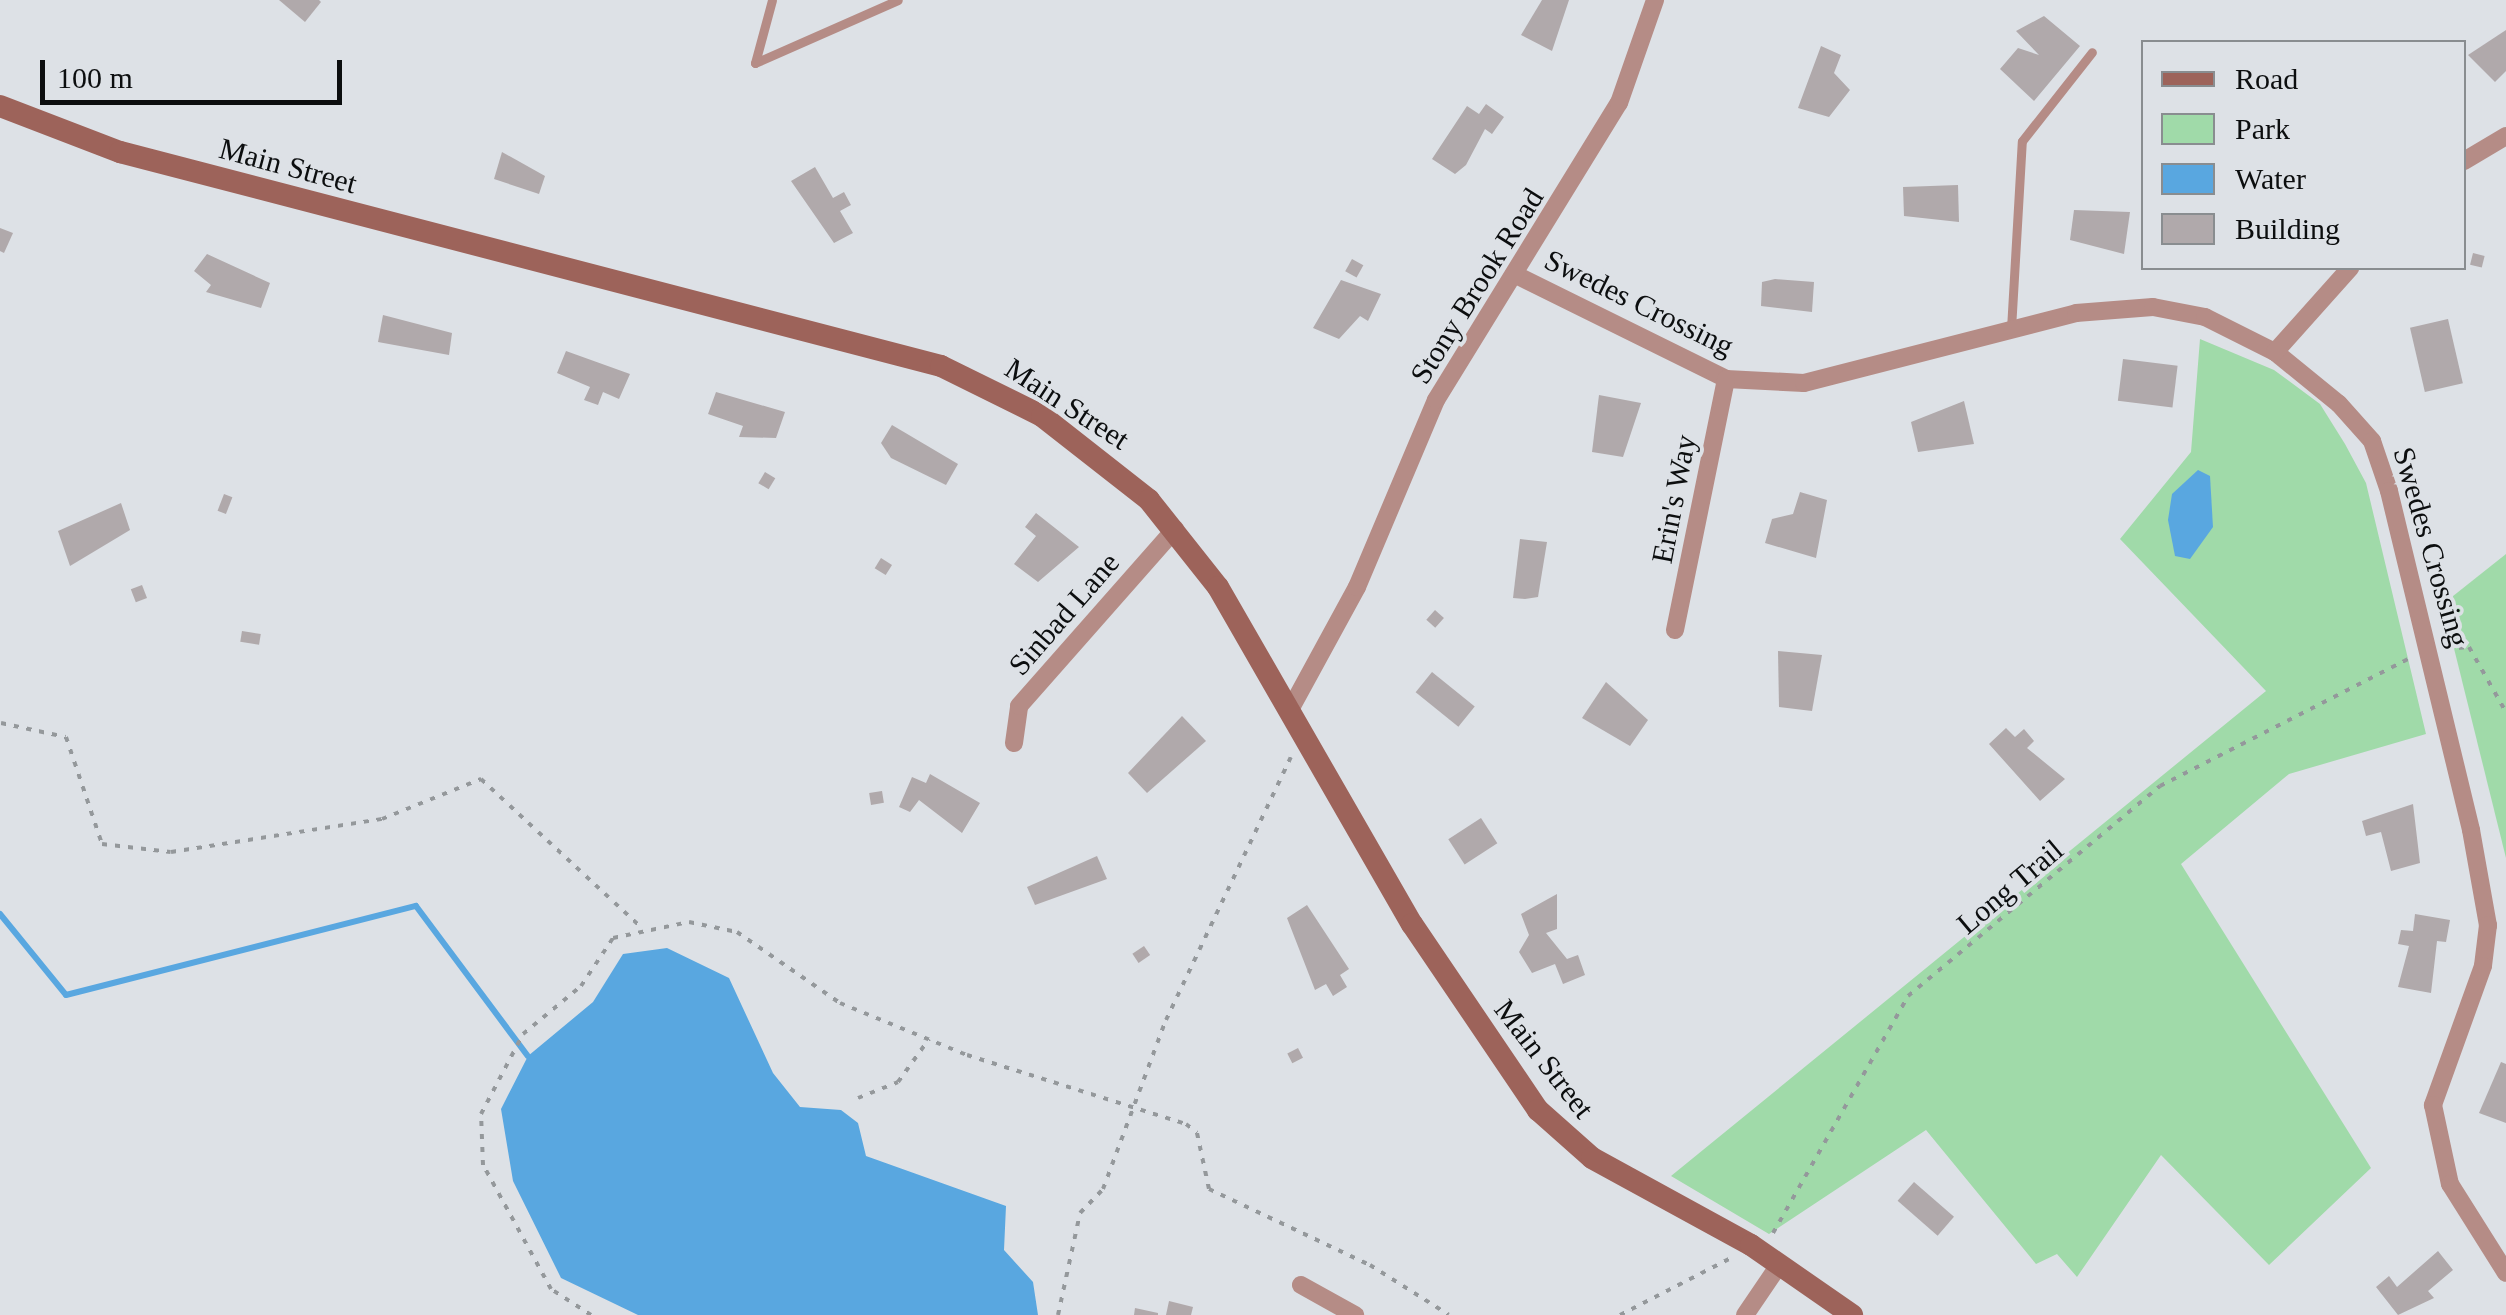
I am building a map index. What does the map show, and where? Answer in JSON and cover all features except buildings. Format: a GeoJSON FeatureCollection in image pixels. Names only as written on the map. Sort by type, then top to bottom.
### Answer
{"type":"FeatureCollection","features":[{"type":"Feature","properties":{"kind":"main road","name":"Main Street"},"geometry":{"type":"LineString","coordinates":[[0,106],[120,152],[941,366],[1096,453],[1175,529],[1291,708],[1412,924],[1538,1110],[1592,1158],[1751,1245],[1852,1315]]}},
{"type":"Feature","properties":{"kind":"street","name":"Stony Brook Road"},"geometry":{"type":"LineString","coordinates":[[1291,708],[1357,587],[1436,400],[1619,103],[1655,0]]}},
{"type":"Feature","properties":{"kind":"street"},"geometry":{"type":"LineString","coordinates":[[2466,160],[2506,136]]}},
{"type":"Feature","properties":{"kind":"street"},"geometry":{"type":"LineString","coordinates":[[2275,352],[2348,270]]}},
{"type":"Feature","properties":{"kind":"street","name":"Swedes Crossing"},"geometry":{"type":"LineString","coordinates":[[1514,274],[1726,379],[1804,383],[2011,328],[2154,307],[2205,317],[2275,352],[2372,441],[2434,650],[2488,925],[2483,966],[2433,1105],[2450,1184],[2506,1274]]}},
{"type":"Feature","properties":{"kind":"street","name":"Erin's Way"},"geometry":{"type":"LineString","coordinates":[[1675,630],[1726,379]]}},
{"type":"Feature","properties":{"kind":"street","name":"Sinbad Lane"},"geometry":{"type":"LineString","coordinates":[[1014,743],[1019,706],[1175,529]]}},
{"type":"Feature","properties":{"kind":"street"},"geometry":{"type":"LineString","coordinates":[[1745,1315],[1779,1265]]}},
{"type":"Feature","properties":{"kind":"street"},"geometry":{"type":"LineString","coordinates":[[1301,1286],[1355,1315]]}},
{"type":"Feature","properties":{"kind":"lane"},"geometry":{"type":"LineString","coordinates":[[772,0],[756,63],[898,0]]}},
{"type":"Feature","properties":{"kind":"lane"},"geometry":{"type":"LineString","coordinates":[[2011,328],[2022,141],[2092,52]]}},
{"type":"Feature","properties":{"kind":"path"},"geometry":{"type":"LineString","coordinates":[[2434,650],[2469,647],[2506,712]]}},
{"type":"Feature","properties":{"kind":"path","name":"Long Trail"},"geometry":{"type":"LineString","coordinates":[[1620,1315],[1773,1234],[1908,996],[2160,786],[2434,650]]}},
{"type":"Feature","properties":{"kind":"path"},"geometry":{"type":"LineString","coordinates":[[1,723],[66,738],[102,844],[171,852],[382,819],[481,779],[641,927]]}},
{"type":"Feature","properties":{"kind":"path"},"geometry":{"type":"LineString","coordinates":[[1058,1315],[1080,1213],[1103,1189],[1166,1020],[1304,736]]}},
{"type":"Feature","properties":{"kind":"path"},"geometry":{"type":"LineString","coordinates":[[591,1315],[551,1289],[483,1166],[481,1114],[523,1034],[581,986],[613,938],[641,927],[737,932],[840,1003],[929,1039],[1136,1108],[1197,1133],[1210,1189],[1449,1315]]}},
{"type":"Feature","properties":{"kind":"path"},"geometry":{"type":"LineString","coordinates":[[858,1098],[898,1082],[929,1039]]}},
{"type":"Feature","properties":{"kind":"green space"},"geometry":{"type":"Polygon","coordinates":[[[2200,339],[2274,370],[2320,404],[2345,444],[2366,483],[2426,734],[2289,774],[2181,864],[2371,1168],[2269,1265],[2161,1155],[2077,1277],[2057,1254],[2036,1264],[1926,1130],[1769,1234],[1671,1176],[2266,691],[2120,539],[2191,452],[2200,339]]]}},
{"type":"Feature","properties":{"kind":"green space"},"geometry":{"type":"Polygon","coordinates":[[[2506,554],[2506,858],[2443,604],[2506,554]]]}},
{"type":"Feature","properties":{"kind":"water"},"geometry":{"type":"Polygon","coordinates":[[[2198,470],[2210,476],[2213,527],[2190,559],[2175,556],[2168,520],[2172,494],[2198,470]]]}},
{"type":"Feature","properties":{"kind":"water"},"geometry":{"type":"Polygon","coordinates":[[[667,948],[729,978],[773,1073],[800,1107],[841,1110],[858,1123],[866,1156],[1006,1206],[1004,1250],[1033,1282],[1038,1315],[638,1315],[561,1278],[513,1181],[501,1109],[528,1056],[593,1002],[623,954],[667,948]]]}},
{"type":"Feature","properties":{"kind":"waterway"},"geometry":{"type":"LineString","coordinates":[[0,914],[66,995],[416,906],[528,1056]]}}]}
